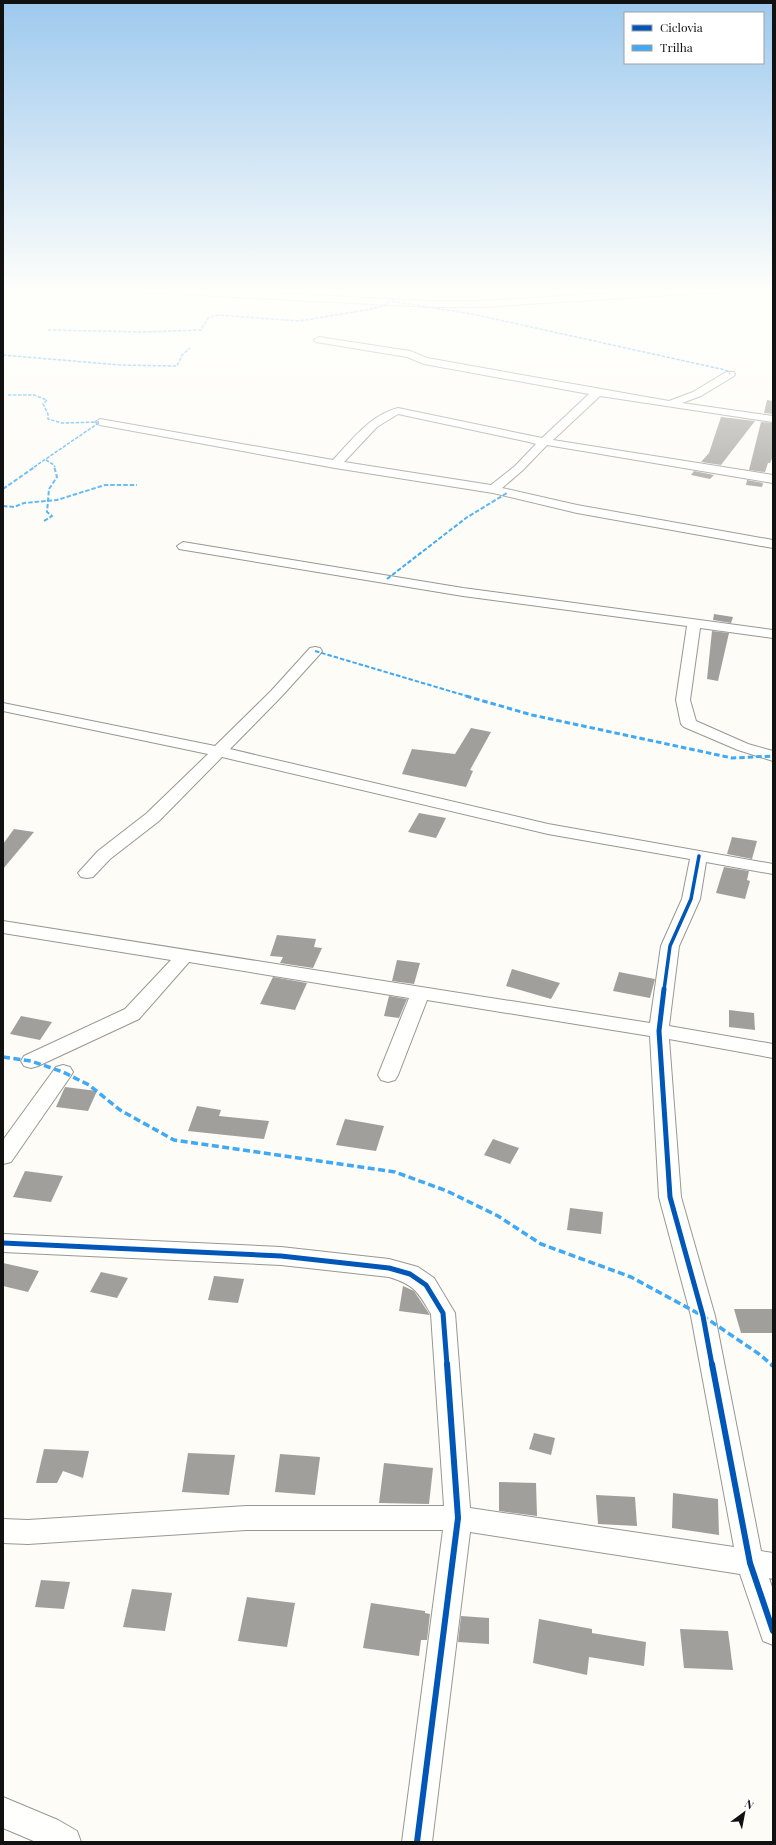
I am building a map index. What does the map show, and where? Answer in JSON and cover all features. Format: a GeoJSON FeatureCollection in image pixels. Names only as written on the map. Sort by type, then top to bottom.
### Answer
{"type":"FeatureCollection","features":[{"type":"Feature","properties":{"kind":"street"},"geometry":{"type":"LineString","coordinates":[[498,374],[671,404],[773,419]]}},
{"type":"Feature","properties":{"kind":"street"},"geometry":{"type":"LineString","coordinates":[[671,404],[697,394],[730,374]]}},
{"type":"Feature","properties":{"kind":"street"},"geometry":{"type":"LineString","coordinates":[[493,488],[519,468],[544,441],[598,392]]}},
{"type":"Feature","properties":{"kind":"street"},"geometry":{"type":"LineString","coordinates":[[335,465],[364,432],[394,411],[544,441],[773,479]]}},
{"type":"Feature","properties":{"kind":"street"},"geometry":{"type":"LineString","coordinates":[[100,422],[335,465],[493,488],[577,509],[773,544]]}},
{"type":"Feature","properties":{"kind":"street"},"geometry":{"type":"LineString","coordinates":[[183,546],[463,592],[773,634]]}},
{"type":"Feature","properties":{"kind":"street"},"geometry":{"type":"LineString","coordinates":[[694,623],[683,700],[690,724],[704,732],[743,747],[773,756]]}},
{"type":"Feature","properties":{"kind":"street"},"geometry":{"type":"LineString","coordinates":[[87,873],[104,855],[153,817],[219,752],[315,651]]}},
{"type":"Feature","properties":{"kind":"street"},"geometry":{"type":"LineString","coordinates":[[3,707],[219,752],[548,829],[773,870]]}},
{"type":"Feature","properties":{"kind":"street"},"geometry":{"type":"LineString","coordinates":[[698,856],[691,899],[670,946],[659,1031],[670,1197],[703,1316],[762,1565],[773,1631]]}},
{"type":"Feature","properties":{"kind":"street"},"geometry":{"type":"LineString","coordinates":[[3,926],[420,994],[659,1031],[773,1051]]}},
{"type":"Feature","properties":{"kind":"street"},"geometry":{"type":"LineString","coordinates":[[31,1061],[132,1014],[185,956]]}},
{"type":"Feature","properties":{"kind":"street"},"geometry":{"type":"LineString","coordinates":[[388,1075],[420,994]]}},
{"type":"Feature","properties":{"kind":"street"},"geometry":{"type":"LineString","coordinates":[[3,1156],[63,1072]]}},
{"type":"Feature","properties":{"kind":"street"},"geometry":{"type":"LineString","coordinates":[[3,1243],[280,1256],[389,1268],[410,1274],[426,1285],[443,1313],[458,1518],[417,1842]]}},
{"type":"Feature","properties":{"kind":"street"},"geometry":{"type":"LineString","coordinates":[[3,1532],[28,1532],[246,1518],[458,1518],[762,1565]]}},
{"type":"Feature","properties":{"kind":"street"},"geometry":{"type":"LineString","coordinates":[[3,1812],[47,1831],[66,1842]]}},
{"type":"Feature","properties":{"kind":"building"},"geometry":{"type":"Polygon","coordinates":[[[767,400],[773,401],[773,414],[764,413],[767,400]]]}},
{"type":"Feature","properties":{"kind":"building"},"geometry":{"type":"Polygon","coordinates":[[[721,417],[755,421],[721,465],[701,462],[709,453],[721,417]]]}},
{"type":"Feature","properties":{"kind":"building"},"geometry":{"type":"Polygon","coordinates":[[[761,422],[773,423],[773,456],[770,463],[768,463],[765,472],[749,470],[761,422]]]}},
{"type":"Feature","properties":{"kind":"building"},"geometry":{"type":"Polygon","coordinates":[[[694,471],[714,475],[710,479],[691,475],[694,471]]]}},
{"type":"Feature","properties":{"kind":"building"},"geometry":{"type":"Polygon","coordinates":[[[747,480],[763,483],[762,487],[746,485],[747,480]]]}},
{"type":"Feature","properties":{"kind":"building"},"geometry":{"type":"Polygon","coordinates":[[[714,614],[733,617],[731,623],[713,620],[714,614]]]}},
{"type":"Feature","properties":{"kind":"building"},"geometry":{"type":"Polygon","coordinates":[[[712,631],[729,633],[718,681],[707,679],[712,631]]]}},
{"type":"Feature","properties":{"kind":"building"},"geometry":{"type":"Polygon","coordinates":[[[471,728],[491,732],[470,770],[473,771],[466,787],[402,774],[412,749],[455,754],[471,728]]]}},
{"type":"Feature","properties":{"kind":"building"},"geometry":{"type":"Polygon","coordinates":[[[419,813],[446,818],[436,838],[408,832],[419,813]]]}},
{"type":"Feature","properties":{"kind":"building"},"geometry":{"type":"Polygon","coordinates":[[[14,829],[34,832],[3,869],[3,844],[14,829]]]}},
{"type":"Feature","properties":{"kind":"building"},"geometry":{"type":"Polygon","coordinates":[[[732,837],[757,841],[752,859],[727,854],[732,837]]]}},
{"type":"Feature","properties":{"kind":"building"},"geometry":{"type":"Polygon","coordinates":[[[724,867],[749,871],[747,880],[750,881],[745,899],[716,893],[724,867]]]}},
{"type":"Feature","properties":{"kind":"building"},"geometry":{"type":"Polygon","coordinates":[[[277,935],[316,939],[314,947],[322,948],[313,968],[280,963],[283,957],[270,956],[277,935]]]}},
{"type":"Feature","properties":{"kind":"building"},"geometry":{"type":"Polygon","coordinates":[[[397,960],[420,963],[414,984],[392,981],[397,960]]]}},
{"type":"Feature","properties":{"kind":"building"},"geometry":{"type":"Polygon","coordinates":[[[512,969],[560,983],[551,999],[506,986],[512,969]]]}},
{"type":"Feature","properties":{"kind":"building"},"geometry":{"type":"Polygon","coordinates":[[[619,972],[655,979],[650,998],[613,991],[619,972]]]}},
{"type":"Feature","properties":{"kind":"building"},"geometry":{"type":"Polygon","coordinates":[[[273,977],[307,983],[295,1010],[260,1004],[273,977]]]}},
{"type":"Feature","properties":{"kind":"building"},"geometry":{"type":"Polygon","coordinates":[[[389,996],[407,999],[399,1018],[384,1016],[389,996]]]}},
{"type":"Feature","properties":{"kind":"building"},"geometry":{"type":"Polygon","coordinates":[[[729,1010],[754,1013],[755,1030],[729,1027],[729,1010]]]}},
{"type":"Feature","properties":{"kind":"building"},"geometry":{"type":"Polygon","coordinates":[[[21,1016],[52,1022],[40,1040],[10,1034],[21,1016]]]}},
{"type":"Feature","properties":{"kind":"building"},"geometry":{"type":"Polygon","coordinates":[[[65,1087],[97,1091],[88,1111],[56,1107],[65,1087]]]}},
{"type":"Feature","properties":{"kind":"building"},"geometry":{"type":"Polygon","coordinates":[[[197,1106],[221,1110],[219,1116],[269,1121],[264,1139],[188,1131],[197,1106]]]}},
{"type":"Feature","properties":{"kind":"building"},"geometry":{"type":"Polygon","coordinates":[[[345,1119],[384,1126],[376,1151],[336,1145],[345,1119]]]}},
{"type":"Feature","properties":{"kind":"building"},"geometry":{"type":"Polygon","coordinates":[[[493,1139],[519,1148],[510,1164],[484,1155],[493,1139]]]}},
{"type":"Feature","properties":{"kind":"building"},"geometry":{"type":"Polygon","coordinates":[[[25,1171],[63,1176],[51,1202],[13,1197],[25,1171]]]}},
{"type":"Feature","properties":{"kind":"building"},"geometry":{"type":"Polygon","coordinates":[[[570,1208],[603,1212],[601,1234],[567,1230],[570,1208]]]}},
{"type":"Feature","properties":{"kind":"building"},"geometry":{"type":"Polygon","coordinates":[[[3,1263],[39,1271],[28,1292],[3,1286],[3,1263]]]}},
{"type":"Feature","properties":{"kind":"building"},"geometry":{"type":"Polygon","coordinates":[[[101,1272],[128,1278],[117,1298],[90,1292],[101,1272]]]}},
{"type":"Feature","properties":{"kind":"building"},"geometry":{"type":"Polygon","coordinates":[[[214,1276],[244,1279],[238,1303],[208,1300],[214,1276]]]}},
{"type":"Feature","properties":{"kind":"building"},"geometry":{"type":"Polygon","coordinates":[[[403,1286],[414,1291],[430,1315],[399,1311],[403,1286]]]}},
{"type":"Feature","properties":{"kind":"building"},"geometry":{"type":"Polygon","coordinates":[[[734,1309],[773,1309],[773,1333],[741,1333],[734,1309]]]}},
{"type":"Feature","properties":{"kind":"building"},"geometry":{"type":"Polygon","coordinates":[[[534,1433],[555,1438],[551,1455],[529,1449],[534,1433]]]}},
{"type":"Feature","properties":{"kind":"building"},"geometry":{"type":"Polygon","coordinates":[[[44,1449],[89,1451],[83,1478],[63,1471],[57,1483],[36,1483],[44,1449]]]}},
{"type":"Feature","properties":{"kind":"building"},"geometry":{"type":"Polygon","coordinates":[[[188,1453],[235,1455],[229,1495],[182,1492],[188,1453]]]}},
{"type":"Feature","properties":{"kind":"building"},"geometry":{"type":"Polygon","coordinates":[[[280,1454],[320,1457],[315,1495],[275,1492],[280,1454]]]}},
{"type":"Feature","properties":{"kind":"building"},"geometry":{"type":"Polygon","coordinates":[[[384,1463],[433,1468],[429,1504],[379,1503],[384,1463]]]}},
{"type":"Feature","properties":{"kind":"building"},"geometry":{"type":"Polygon","coordinates":[[[499,1482],[536,1483],[537,1516],[499,1511],[499,1482]]]}},
{"type":"Feature","properties":{"kind":"building"},"geometry":{"type":"Polygon","coordinates":[[[673,1493],[718,1499],[719,1535],[672,1528],[673,1493]]]}},
{"type":"Feature","properties":{"kind":"building"},"geometry":{"type":"Polygon","coordinates":[[[596,1495],[635,1497],[637,1526],[598,1524],[596,1495]]]}},
{"type":"Feature","properties":{"kind":"building"},"geometry":{"type":"Polygon","coordinates":[[[41,1580],[70,1582],[64,1609],[35,1607],[41,1580]]]}},
{"type":"Feature","properties":{"kind":"building"},"geometry":{"type":"Polygon","coordinates":[[[132,1589],[172,1593],[165,1631],[123,1627],[132,1589]]]}},
{"type":"Feature","properties":{"kind":"building"},"geometry":{"type":"Polygon","coordinates":[[[247,1597],[295,1603],[287,1647],[238,1641],[247,1597]]]}},
{"type":"Feature","properties":{"kind":"building"},"geometry":{"type":"Polygon","coordinates":[[[371,1603],[425,1611],[425,1613],[430,1614],[427,1640],[421,1640],[419,1656],[363,1648],[371,1603]]]}},
{"type":"Feature","properties":{"kind":"building"},"geometry":{"type":"Polygon","coordinates":[[[461,1616],[489,1618],[489,1644],[458,1642],[461,1616]]]}},
{"type":"Feature","properties":{"kind":"building"},"geometry":{"type":"Polygon","coordinates":[[[539,1619],[592,1629],[592,1633],[646,1642],[644,1666],[589,1657],[587,1675],[533,1663],[539,1619]]]}},
{"type":"Feature","properties":{"kind":"building"},"geometry":{"type":"Polygon","coordinates":[[[680,1629],[728,1631],[733,1670],[684,1668],[680,1629]]]}},
{"type":"Feature","properties":{"kind":"marked path"},"geometry":{"type":"LineString","coordinates":[[8,395],[34,395],[47,400],[43,404],[48,414],[48,419],[62,423],[100,422]]}},
{"type":"Feature","properties":{"kind":"marked path"},"geometry":{"type":"LineString","coordinates":[[3,489],[100,422]]}},
{"type":"Feature","properties":{"kind":"marked path"},"geometry":{"type":"LineString","coordinates":[[44,521],[52,516],[47,512],[49,489],[57,477],[54,465],[46,460]]}},
{"type":"Feature","properties":{"kind":"marked path"},"geometry":{"type":"LineString","coordinates":[[3,506],[14,507],[24,503],[57,500],[105,485],[137,485]]}},
{"type":"Feature","properties":{"kind":"marked path"},"geometry":{"type":"LineString","coordinates":[[387,579],[466,518],[507,493]]}},
{"type":"Feature","properties":{"kind":"marked path"},"geometry":{"type":"LineString","coordinates":[[315,651],[532,715],[732,758],[773,756]]}},
{"type":"Feature","properties":{"kind":"marked path"},"geometry":{"type":"LineString","coordinates":[[3,1057],[31,1061],[63,1072],[89,1085],[120,1110],[174,1140],[395,1172],[447,1191],[498,1216],[541,1244],[631,1277],[703,1316],[759,1354],[773,1366]]}},
{"type":"Feature","properties":{"kind":"cycle path"},"geometry":{"type":"LineString","coordinates":[[699,856],[691,899],[670,946],[659,1031],[670,1197],[703,1316],[750,1563],[773,1631]]}},
{"type":"Feature","properties":{"kind":"cycle path"},"geometry":{"type":"LineString","coordinates":[[3,1243],[281,1256],[389,1268],[410,1274],[426,1285],[443,1313],[458,1518],[417,1842]]}}]}
